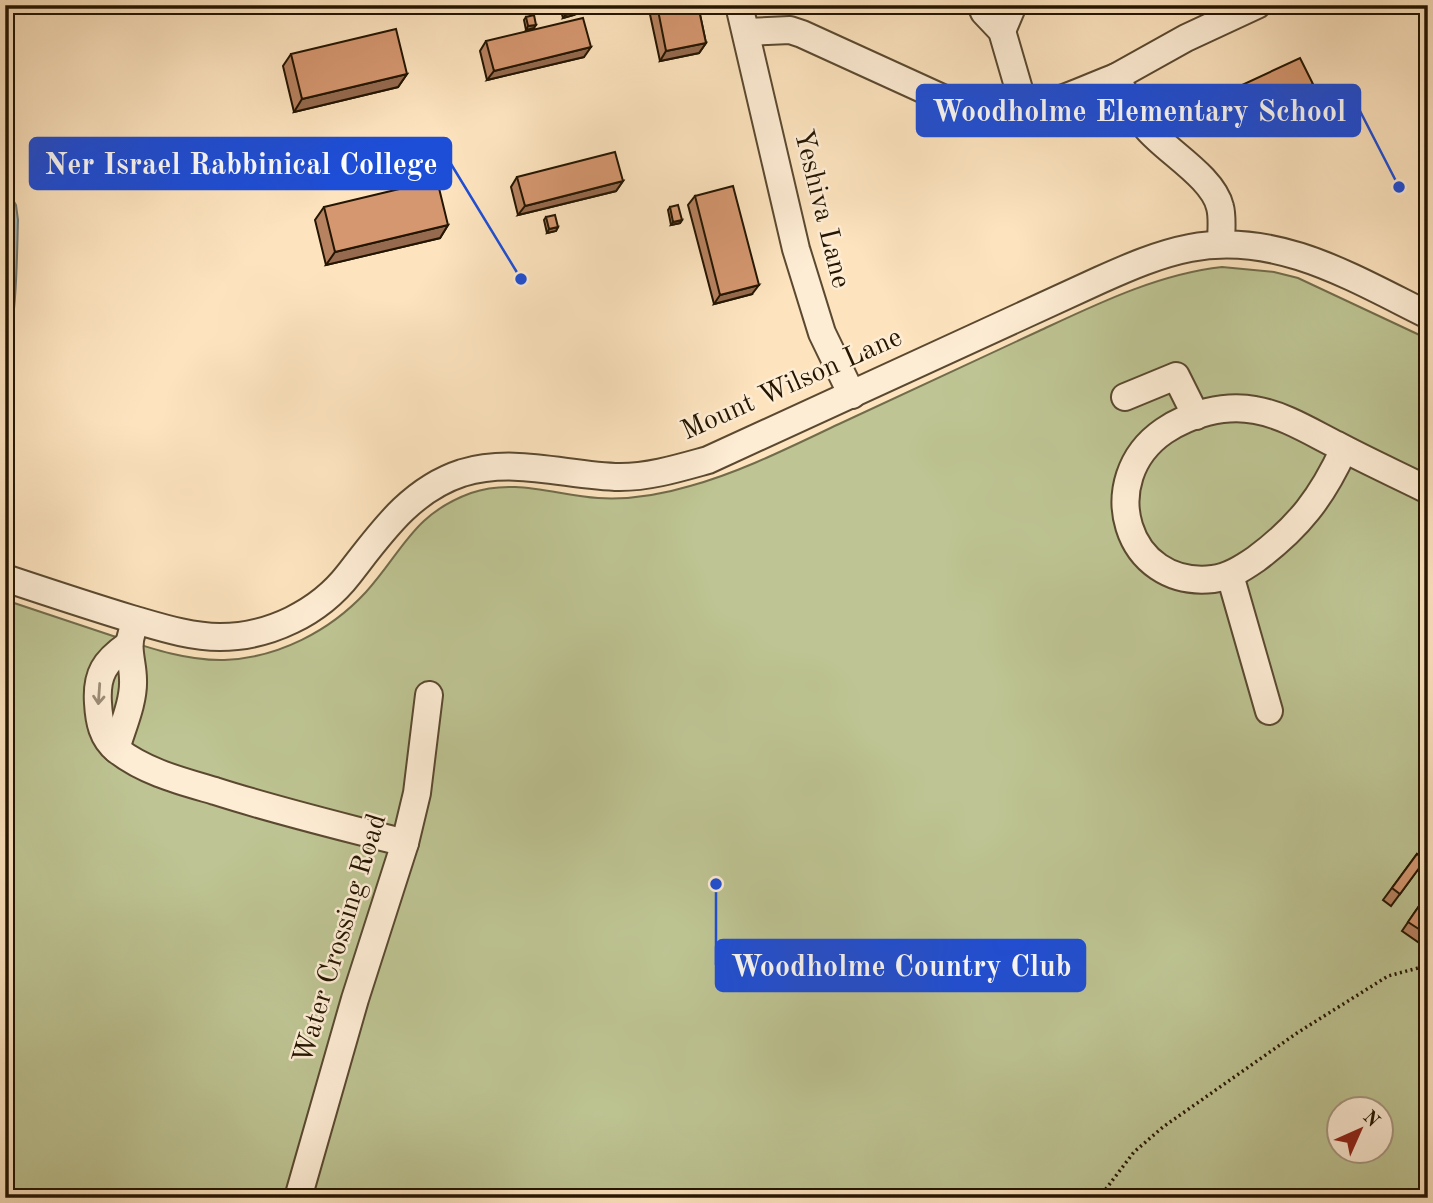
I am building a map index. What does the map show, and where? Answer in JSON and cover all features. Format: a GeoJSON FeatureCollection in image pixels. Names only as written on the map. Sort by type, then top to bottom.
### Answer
{"type":"FeatureCollection","features":[{"type":"Feature","properties":{"kind":"street","name":"Yeshiva Lane"},"geometry":{"type":"LineString","coordinates":[[739,5],[796,249],[822,333],[852,395]]}},
{"type":"Feature","properties":{"kind":"street"},"geometry":{"type":"LineString","coordinates":[[981,5],[1002,31],[1025,110]]}},
{"type":"Feature","properties":{"kind":"street"},"geometry":{"type":"LineString","coordinates":[[1002,31],[1013,5]]}},
{"type":"Feature","properties":{"kind":"street"},"geometry":{"type":"LineString","coordinates":[[746,32],[790,30],[951,102],[999,113],[1025,110],[1116,77],[1186,38],[1257,5]]}},
{"type":"Feature","properties":{"kind":"street"},"geometry":{"type":"LineString","coordinates":[[1116,77],[1130,106],[1148,130],[1208,185],[1216,197],[1221,207],[1221,244]]}},
{"type":"Feature","properties":{"kind":"street","name":"Mount Wilson Lane"},"geometry":{"type":"LineString","coordinates":[[5,578],[182,632],[220,637],[270,629],[307,611],[327,597],[403,508],[443,480],[480,468],[497,466],[519,466],[601,476],[640,476],[708,460],[1139,263],[1183,250],[1221,244],[1277,249],[1307,258],[1428,314]]}},
{"type":"Feature","properties":{"kind":"street"},"geometry":{"type":"LineString","coordinates":[[1125,397],[1176,376],[1196,416]]}},
{"type":"Feature","properties":{"kind":"street"},"geometry":{"type":"LineString","coordinates":[[1344,449],[1324,489],[1301,520],[1267,551],[1230,575],[1214,579],[1196,579],[1161,569],[1136,545],[1126,521],[1126,483],[1139,458],[1160,434],[1196,416],[1219,410],[1253,409],[1287,420],[1428,490]]}},
{"type":"Feature","properties":{"kind":"street"},"geometry":{"type":"LineString","coordinates":[[1230,575],[1269,711]]}},
{"type":"Feature","properties":{"kind":"street"},"geometry":{"type":"LineString","coordinates":[[136,620],[128,645],[134,682],[116,749],[156,773],[240,799],[405,843]]}},
{"type":"Feature","properties":{"kind":"street","name":"Water Crossing Road"},"geometry":{"type":"LineString","coordinates":[[298,1198],[355,999],[405,843],[417,793],[429,695]]}},
{"type":"Feature","properties":{"kind":"path"},"geometry":{"type":"LineString","coordinates":[[1099,1198],[1134,1152],[1163,1127],[1297,1033],[1388,976],[1418,968],[1428,969]]}},
{"type":"Feature","properties":{"kind":"green space"},"geometry":{"type":"Polygon","coordinates":[[[1222,267],[1274,272],[1298,278],[1428,339],[1428,1198],[5,1198],[5,600],[164,652],[209,660],[264,654],[302,640],[336,619],[366,592],[422,523],[451,502],[471,493],[519,487],[598,498],[621,498],[667,492],[709,480],[784,450],[1106,301],[1175,276],[1222,267]]]}},
{"type":"Feature","properties":{"kind":"water"},"geometry":{"type":"Polygon","coordinates":[[[5,186],[16,205],[18,220],[14,308],[5,351],[5,186]]]}},
{"type":"Feature","properties":{"kind":"building"},"geometry":{"type":"Polygon","coordinates":[[[574,5],[576,11],[565,15],[563,8],[574,5]]]}},
{"type":"Feature","properties":{"kind":"building"},"geometry":{"type":"Polygon","coordinates":[[[657,5],[698,5],[706,43],[666,51],[657,5]]]}},
{"type":"Feature","properties":{"kind":"building"},"geometry":{"type":"Polygon","coordinates":[[[534,15],[536,25],[528,26],[526,17],[534,15]]]}},
{"type":"Feature","properties":{"kind":"building"},"geometry":{"type":"Polygon","coordinates":[[[583,18],[591,47],[494,71],[486,41],[583,18]]]}},
{"type":"Feature","properties":{"kind":"building"},"geometry":{"type":"Polygon","coordinates":[[[396,29],[407,74],[302,99],[291,54],[396,29]]]}},
{"type":"Feature","properties":{"kind":"building"},"geometry":{"type":"Polygon","coordinates":[[[1300,58],[1313,84],[1272,103],[1276,112],[1258,120],[1242,85],[1300,58]]]}},
{"type":"Feature","properties":{"kind":"building"},"geometry":{"type":"Polygon","coordinates":[[[615,152],[623,181],[525,206],[517,177],[615,152]]]}},
{"type":"Feature","properties":{"kind":"building"},"geometry":{"type":"Polygon","coordinates":[[[437,180],[448,225],[335,252],[324,207],[437,180]]]}},
{"type":"Feature","properties":{"kind":"building"},"geometry":{"type":"Polygon","coordinates":[[[733,186],[759,285],[720,295],[695,196],[733,186]]]}},
{"type":"Feature","properties":{"kind":"building"},"geometry":{"type":"Polygon","coordinates":[[[678,205],[682,220],[673,222],[670,207],[678,205]]]}},
{"type":"Feature","properties":{"kind":"building"},"geometry":{"type":"Polygon","coordinates":[[[555,215],[558,227],[549,229],[546,217],[555,215]]]}},
{"type":"Feature","properties":{"kind":"building"},"geometry":{"type":"Polygon","coordinates":[[[1417,854],[1425,860],[1400,894],[1392,888],[1417,854]]]}},
{"type":"Feature","properties":{"kind":"building"},"geometry":{"type":"Polygon","coordinates":[[[1428,893],[1428,935],[1408,922],[1428,893]]]}},
{"type":"Feature","properties":{"kind":"place","name":"Woodholme Elementary School"},"geometry":{"type":"Point","coordinates":[1399,187]}},
{"type":"Feature","properties":{"kind":"place","name":"Ner Israel Rabbinical College"},"geometry":{"type":"Point","coordinates":[521,279]}},
{"type":"Feature","properties":{"kind":"place","name":"Woodholme Country Club"},"geometry":{"type":"Point","coordinates":[716,884]}}]}
